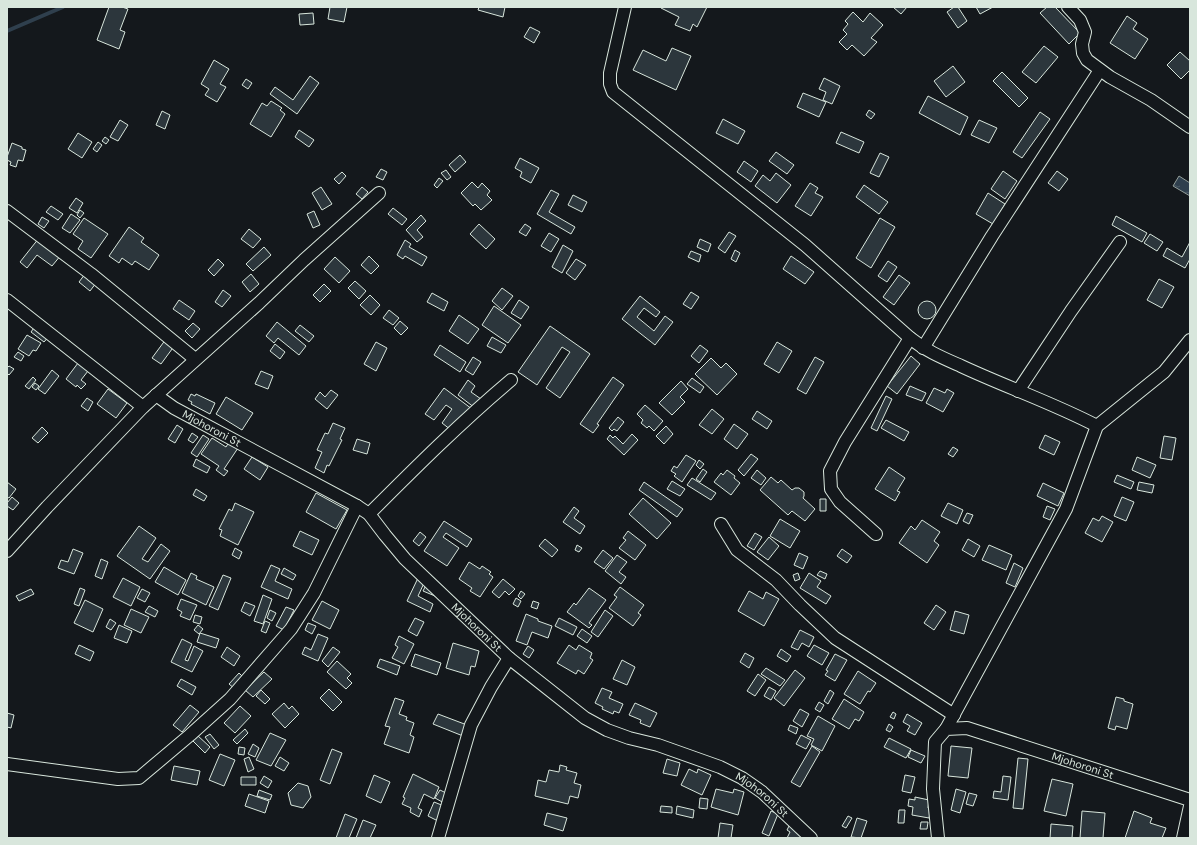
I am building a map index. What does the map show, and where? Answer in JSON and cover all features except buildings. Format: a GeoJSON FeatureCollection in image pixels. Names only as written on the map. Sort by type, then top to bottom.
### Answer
{"type":"FeatureCollection","features":[{"type":"Feature","properties":{"kind":"street"},"geometry":{"type":"LineString","coordinates":[[625,7],[610,73],[610,84],[613,92],[804,245],[923,348],[992,381],[1097,426]]}},
{"type":"Feature","properties":{"kind":"street"},"geometry":{"type":"LineString","coordinates":[[1068,7],[1080,20],[1085,32],[1082,44],[1083,53],[1087,60],[1110,77],[1151,100],[1190,127]]}},
{"type":"Feature","properties":{"kind":"street"},"geometry":{"type":"LineString","coordinates":[[923,348],[992,236],[1100,70]]}},
{"type":"Feature","properties":{"kind":"street"},"geometry":{"type":"LineString","coordinates":[[7,551],[143,407],[379,193]]}},
{"type":"Feature","properties":{"kind":"street"},"geometry":{"type":"LineString","coordinates":[[7,211],[91,274],[195,359]]}},
{"type":"Feature","properties":{"kind":"street"},"geometry":{"type":"LineString","coordinates":[[1018,391],[1071,311],[1120,242]]}},
{"type":"Feature","properties":{"kind":"street"},"geometry":{"type":"LineString","coordinates":[[7,300],[143,407]]}},
{"type":"Feature","properties":{"kind":"street"},"geometry":{"type":"LineString","coordinates":[[876,534],[840,502],[831,489],[830,471],[845,442],[910,338]]}},
{"type":"Feature","properties":{"kind":"street"},"geometry":{"type":"LineString","coordinates":[[940,837],[933,789],[935,742],[946,729],[954,715],[1066,510],[1097,426],[1164,372],[1190,340]]}},
{"type":"Feature","properties":{"kind":"street"},"geometry":{"type":"LineString","coordinates":[[369,514],[424,458],[511,380]]}},
{"type":"Feature","properties":{"kind":"street","name":"Mjohoroni St"},"geometry":{"type":"LineString","coordinates":[[156,395],[174,408],[357,506],[369,514],[385,536],[405,559],[509,658],[585,718],[607,730],[658,745],[720,767],[742,778],[762,792],[811,838]]}},
{"type":"Feature","properties":{"kind":"street"},"geometry":{"type":"LineString","coordinates":[[7,764],[118,779],[139,778],[230,700],[291,629],[314,593],[357,506]]}},
{"type":"Feature","properties":{"kind":"street"},"geometry":{"type":"LineString","coordinates":[[721,524],[737,550],[776,580],[834,638],[954,715]]}},
{"type":"Feature","properties":{"kind":"street"},"geometry":{"type":"LineString","coordinates":[[438,838],[471,725],[491,687],[509,658]]}},
{"type":"Feature","properties":{"kind":"street","name":"Mjohoroni St"},"geometry":{"type":"LineString","coordinates":[[946,729],[967,728],[1190,800]]}},
{"type":"Feature","properties":{"kind":"street"},"geometry":{"type":"LineString","coordinates":[[1183,838],[1190,806]]}},
{"type":"Feature","properties":{"kind":"water"},"geometry":{"type":"Polygon","coordinates":[[[1179,176],[1190,183],[1190,196],[1173,186],[1179,176]]]}},
{"type":"Feature","properties":{"kind":"waterway"},"geometry":{"type":"LineString","coordinates":[[7,31],[63,7]]}}]}
